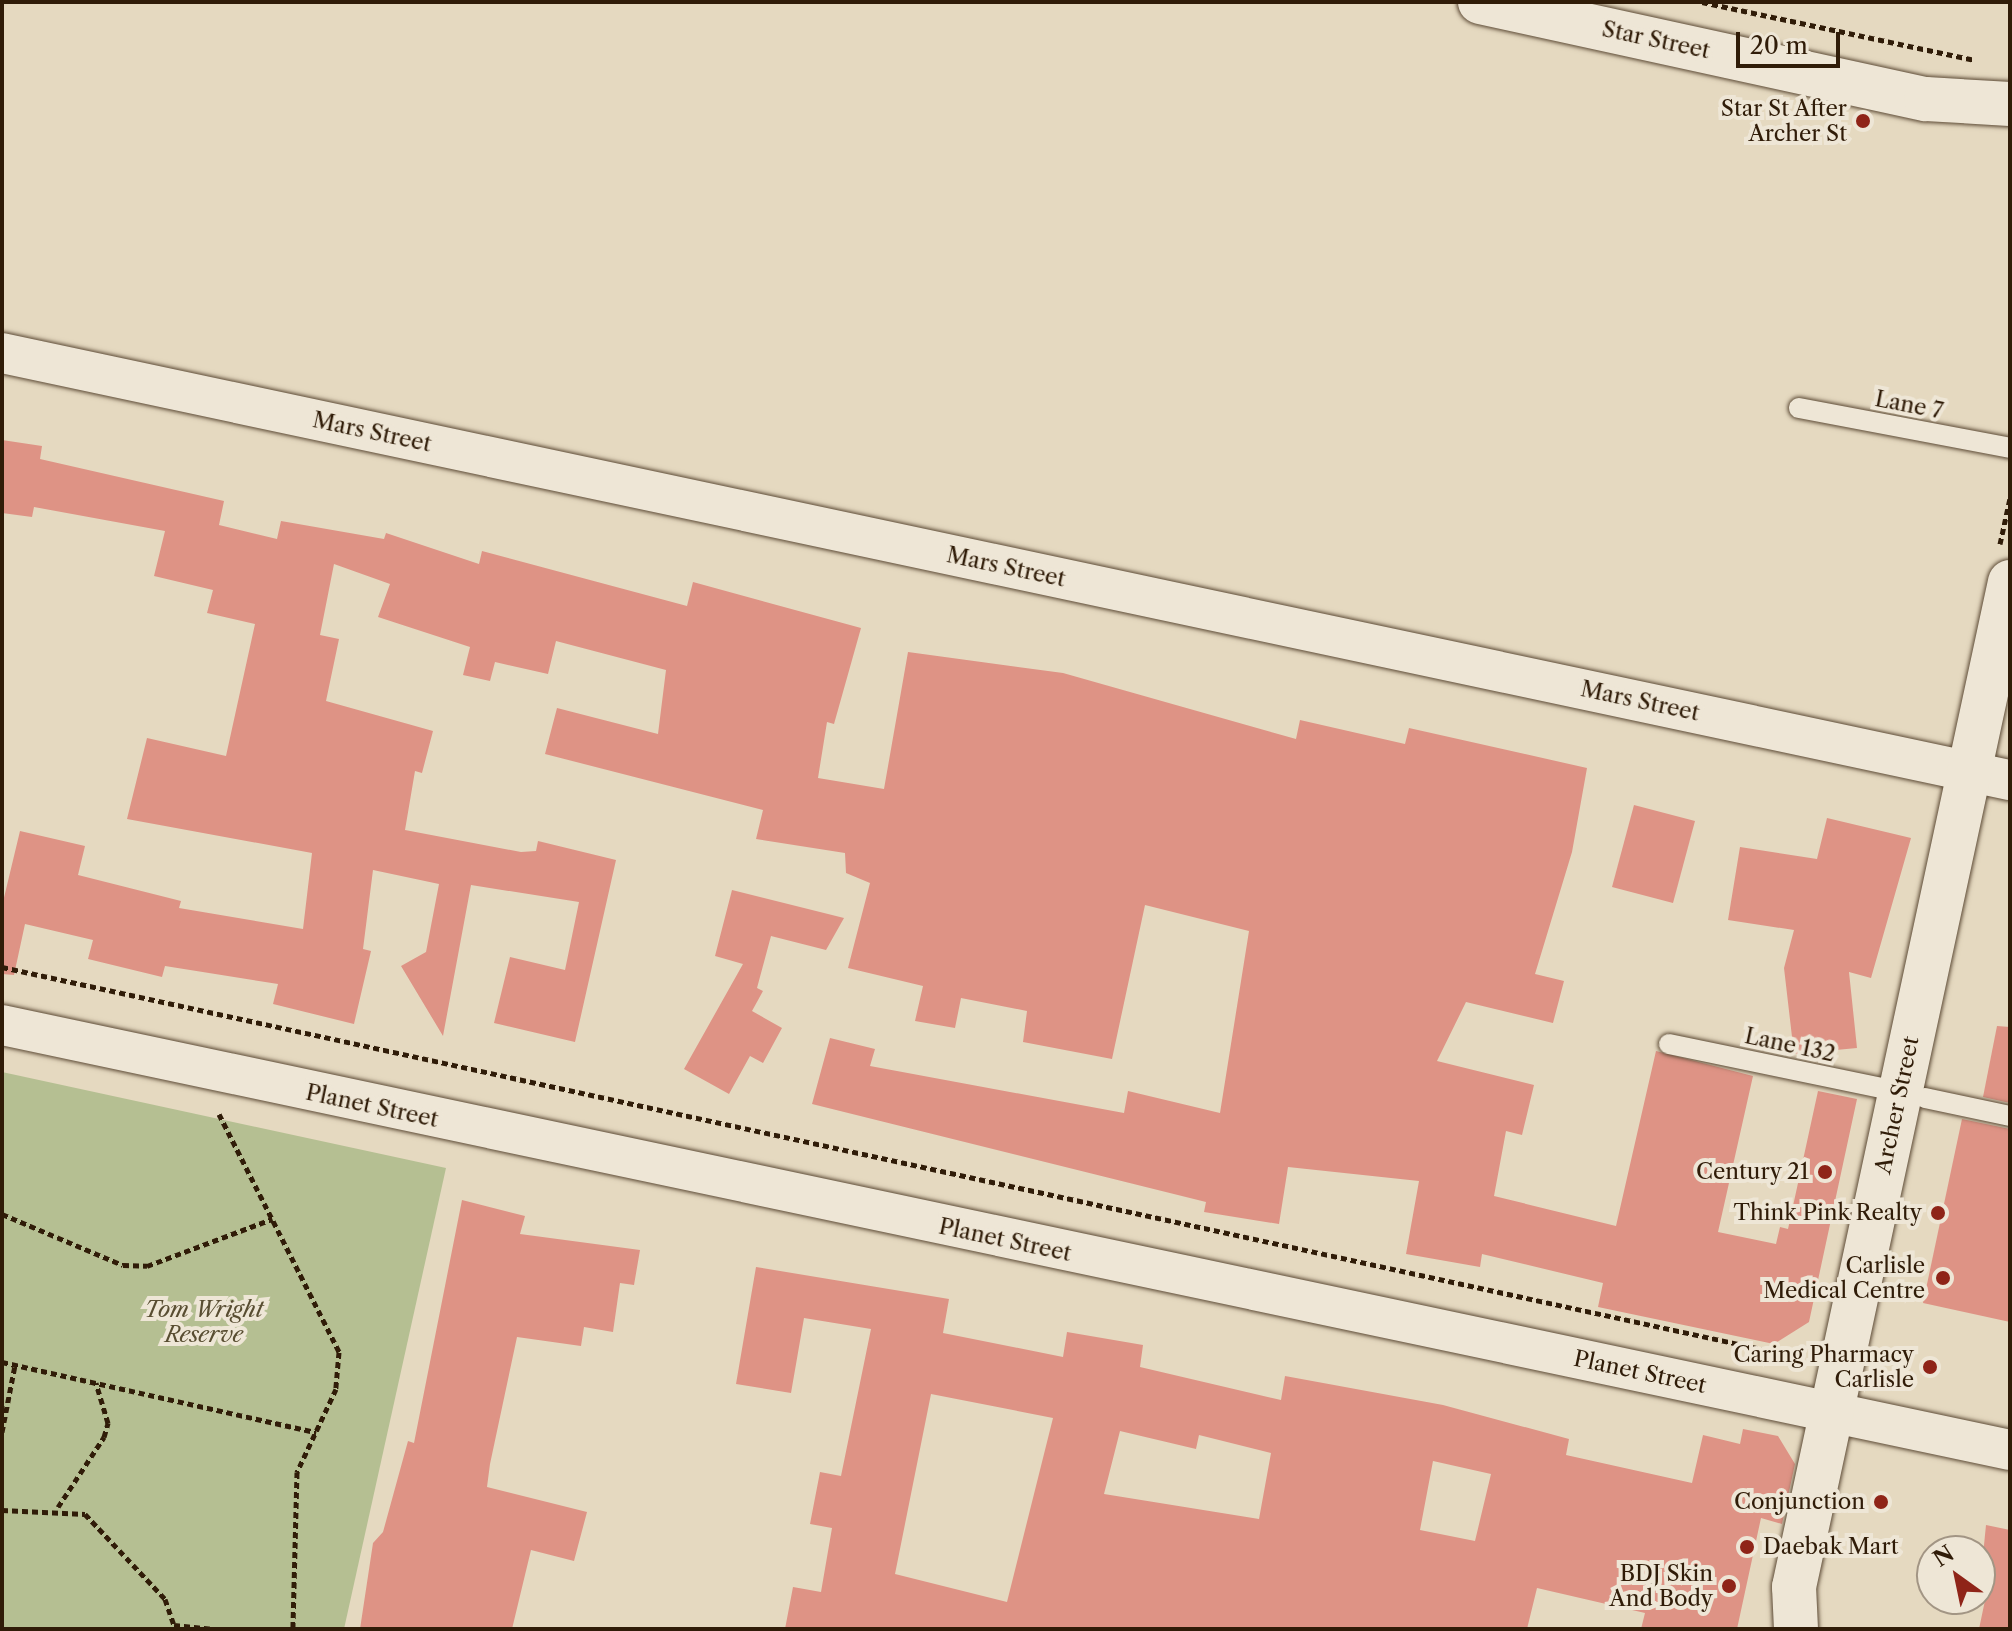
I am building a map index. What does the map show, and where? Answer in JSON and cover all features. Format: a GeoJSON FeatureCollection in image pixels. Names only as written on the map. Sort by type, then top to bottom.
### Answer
{"type":"FeatureCollection","features":[{"type":"Feature","properties":{"kind":"main road","name":"Star Street"},"geometry":{"type":"LineString","coordinates":[[1480,2],[1926,99],[2010,104]]}},
{"type":"Feature","properties":{"kind":"main road","name":"Star Street"},"geometry":{"type":"LineString","coordinates":[[1926,99],[2010,133]]}},
{"type":"Feature","properties":{"kind":"main road","name":"Archer Street"},"geometry":{"type":"LineString","coordinates":[[1991,776],[2010,582]]}},
{"type":"Feature","properties":{"kind":"main road","name":"Archer Street"},"geometry":{"type":"LineString","coordinates":[[1799,1629],[1823,1594],[1845,1415],[1913,1095],[2010,702]]}},
{"type":"Feature","properties":{"kind":"street","name":"Mars Street"},"geometry":{"type":"LineString","coordinates":[[2,353],[1991,776]]}},
{"type":"Feature","properties":{"kind":"street","name":"Planet Street"},"geometry":{"type":"LineString","coordinates":[[2,1025],[2010,1450]]}},
{"type":"Feature","properties":{"kind":"lane","name":"Lane 7"},"geometry":{"type":"LineString","coordinates":[[1799,408],[2010,448]]}},
{"type":"Feature","properties":{"kind":"lane","name":"Lane 132"},"geometry":{"type":"LineString","coordinates":[[1669,1044],[2010,1116]]}},
{"type":"Feature","properties":{"kind":"path"},"geometry":{"type":"LineString","coordinates":[[1702,2],[1984,61]]}},
{"type":"Feature","properties":{"kind":"path"},"geometry":{"type":"LineString","coordinates":[[2,967],[1806,1359],[1811,1349]]}},
{"type":"Feature","properties":{"kind":"path"},"geometry":{"type":"LineString","coordinates":[[219,1114],[339,1352],[336,1389],[297,1472],[293,1629]]}},
{"type":"Feature","properties":{"kind":"path"},"geometry":{"type":"LineString","coordinates":[[2,1214],[123,1265],[147,1266],[272,1219]]}},
{"type":"Feature","properties":{"kind":"path"},"geometry":{"type":"LineString","coordinates":[[2,1362],[316,1432]]}},
{"type":"Feature","properties":{"kind":"path"},"geometry":{"type":"LineString","coordinates":[[2,1432],[15,1365]]}},
{"type":"Feature","properties":{"kind":"path"},"geometry":{"type":"LineString","coordinates":[[58,1508],[104,1437],[108,1423],[96,1383]]}},
{"type":"Feature","properties":{"kind":"path"},"geometry":{"type":"LineString","coordinates":[[2,1510],[58,1508],[85,1514],[109,1533],[165,1599],[174,1625],[214,1629]]}},
{"type":"Feature","properties":{"kind":"green space","name":"Tom Wright Reserve"},"geometry":{"type":"Polygon","coordinates":[[[2,1072],[446,1168],[344,1629],[2,1628],[2,1072]]]}},
{"type":"Feature","properties":{"kind":"building"},"geometry":{"type":"Polygon","coordinates":[[[2,440],[42,446],[40,459],[224,501],[219,525],[277,539],[281,521],[384,539],[386,533],[479,564],[482,551],[687,606],[693,582],[861,628],[834,724],[827,722],[818,778],[884,789],[908,652],[1063,673],[1296,739],[1300,720],[1405,744],[1409,728],[1587,768],[1572,852],[1535,974],[1564,981],[1553,1023],[1466,1002],[1437,1061],[1534,1085],[1522,1135],[1506,1131],[1494,1196],[1616,1226],[1656,1051],[1753,1076],[1718,1232],[1776,1244],[1780,1227],[1788,1229],[1818,1091],[1857,1099],[1809,1322],[1774,1344],[1598,1307],[1603,1283],[1482,1254],[1480,1267],[1406,1254],[1419,1181],[1288,1167],[1279,1224],[1204,1212],[1206,1202],[812,1104],[830,1038],[875,1049],[870,1066],[1124,1113],[1128,1091],[1220,1113],[1249,931],[1145,905],[1112,1059],[1023,1042],[1027,1011],[961,998],[955,1028],[915,1021],[923,986],[848,968],[870,883],[846,873],[845,853],[756,839],[763,810],[545,754],[557,708],[658,734],[666,670],[556,641],[548,674],[495,662],[490,681],[463,675],[470,647],[378,617],[390,584],[334,564],[320,635],[339,639],[326,701],[433,731],[422,773],[415,771],[405,830],[521,852],[536,851],[538,841],[616,860],[575,1042],[494,1023],[510,957],[565,970],[579,902],[471,885],[443,1036],[401,966],[426,952],[439,884],[373,870],[363,949],[371,951],[354,1024],[273,1004],[278,984],[165,966],[162,977],[88,959],[93,940],[25,924],[14,975],[2,974],[2,906],[20,831],[85,846],[78,875],[181,901],[179,908],[303,929],[312,853],[127,819],[147,738],[226,756],[255,624],[207,613],[213,590],[154,576],[165,531],[34,507],[32,517],[2,513],[2,440]]]}},
{"type":"Feature","properties":{"kind":"building"},"geometry":{"type":"Polygon","coordinates":[[[1634,805],[1695,821],[1673,903],[1612,887],[1634,805]]]}},
{"type":"Feature","properties":{"kind":"building"},"geometry":{"type":"Polygon","coordinates":[[[1827,818],[1911,838],[1871,978],[1849,972],[1857,1048],[1794,1054],[1784,968],[1794,930],[1728,920],[1740,847],[1817,859],[1827,818]]]}},
{"type":"Feature","properties":{"kind":"building"},"geometry":{"type":"Polygon","coordinates":[[[732,890],[844,918],[826,950],[771,936],[757,988],[763,991],[752,1011],[782,1028],[763,1063],[750,1056],[729,1094],[684,1069],[743,964],[715,956],[732,890]]]}},
{"type":"Feature","properties":{"kind":"building"},"geometry":{"type":"Polygon","coordinates":[[[1997,1026],[2010,1027],[2010,1103],[1983,1097],[1997,1026]]]}},
{"type":"Feature","properties":{"kind":"building"},"geometry":{"type":"Polygon","coordinates":[[[1962,1119],[2010,1129],[2010,1322],[1923,1303],[1962,1119]]]}},
{"type":"Feature","properties":{"kind":"building"},"geometry":{"type":"Polygon","coordinates":[[[462,1200],[525,1216],[520,1234],[640,1250],[634,1285],[620,1283],[613,1332],[584,1327],[581,1346],[517,1337],[490,1464],[487,1487],[587,1512],[574,1561],[531,1550],[512,1629],[360,1629],[373,1543],[383,1532],[408,1441],[414,1443],[462,1200]]]}},
{"type":"Feature","properties":{"kind":"building"},"geometry":{"type":"Polygon","coordinates":[[[756,1267],[949,1299],[943,1333],[1063,1357],[1067,1332],[1143,1345],[1140,1367],[1281,1400],[1285,1376],[1443,1405],[1569,1439],[1566,1455],[1692,1483],[1703,1435],[1740,1444],[1743,1429],[1778,1436],[1795,1464],[1782,1524],[1761,1518],[1737,1629],[1641,1629],[1645,1613],[1537,1588],[1527,1629],[785,1629],[793,1587],[821,1592],[832,1528],[810,1524],[820,1472],[841,1476],[871,1329],[804,1318],[791,1393],[736,1384],[756,1267]],[[931,1394],[895,1574],[1007,1602],[1053,1418],[931,1394]],[[1120,1431],[1104,1494],[1259,1519],[1271,1453],[1199,1435],[1196,1449],[1120,1431]],[[1433,1461],[1420,1530],[1475,1541],[1491,1474],[1433,1461]]]}},
{"type":"Feature","properties":{"kind":"building"},"geometry":{"type":"Polygon","coordinates":[[[1986,1525],[2010,1530],[2010,1629],[1979,1629],[1982,1615],[1996,1615],[1996,1535],[1985,1535],[1986,1525]]]}},
{"type":"Feature","properties":{"kind":"place","name":"Star St After Archer St"},"geometry":{"type":"Point","coordinates":[1863,121]}},
{"type":"Feature","properties":{"kind":"place","name":"Century 21"},"geometry":{"type":"Point","coordinates":[1825,1172]}},
{"type":"Feature","properties":{"kind":"place","name":"Think Pink Realty"},"geometry":{"type":"Point","coordinates":[1938,1213]}},
{"type":"Feature","properties":{"kind":"place","name":"Carlisle Medical Centre"},"geometry":{"type":"Point","coordinates":[1943,1278]}},
{"type":"Feature","properties":{"kind":"place","name":"Caring Pharmacy Carlisle"},"geometry":{"type":"Point","coordinates":[1930,1367]}},
{"type":"Feature","properties":{"kind":"place","name":"Conjunction"},"geometry":{"type":"Point","coordinates":[1881,1502]}},
{"type":"Feature","properties":{"kind":"place","name":"Daebak Mart"},"geometry":{"type":"Point","coordinates":[1747,1547]}},
{"type":"Feature","properties":{"kind":"place","name":"BDJ Skin And Body"},"geometry":{"type":"Point","coordinates":[1729,1586]}}]}
